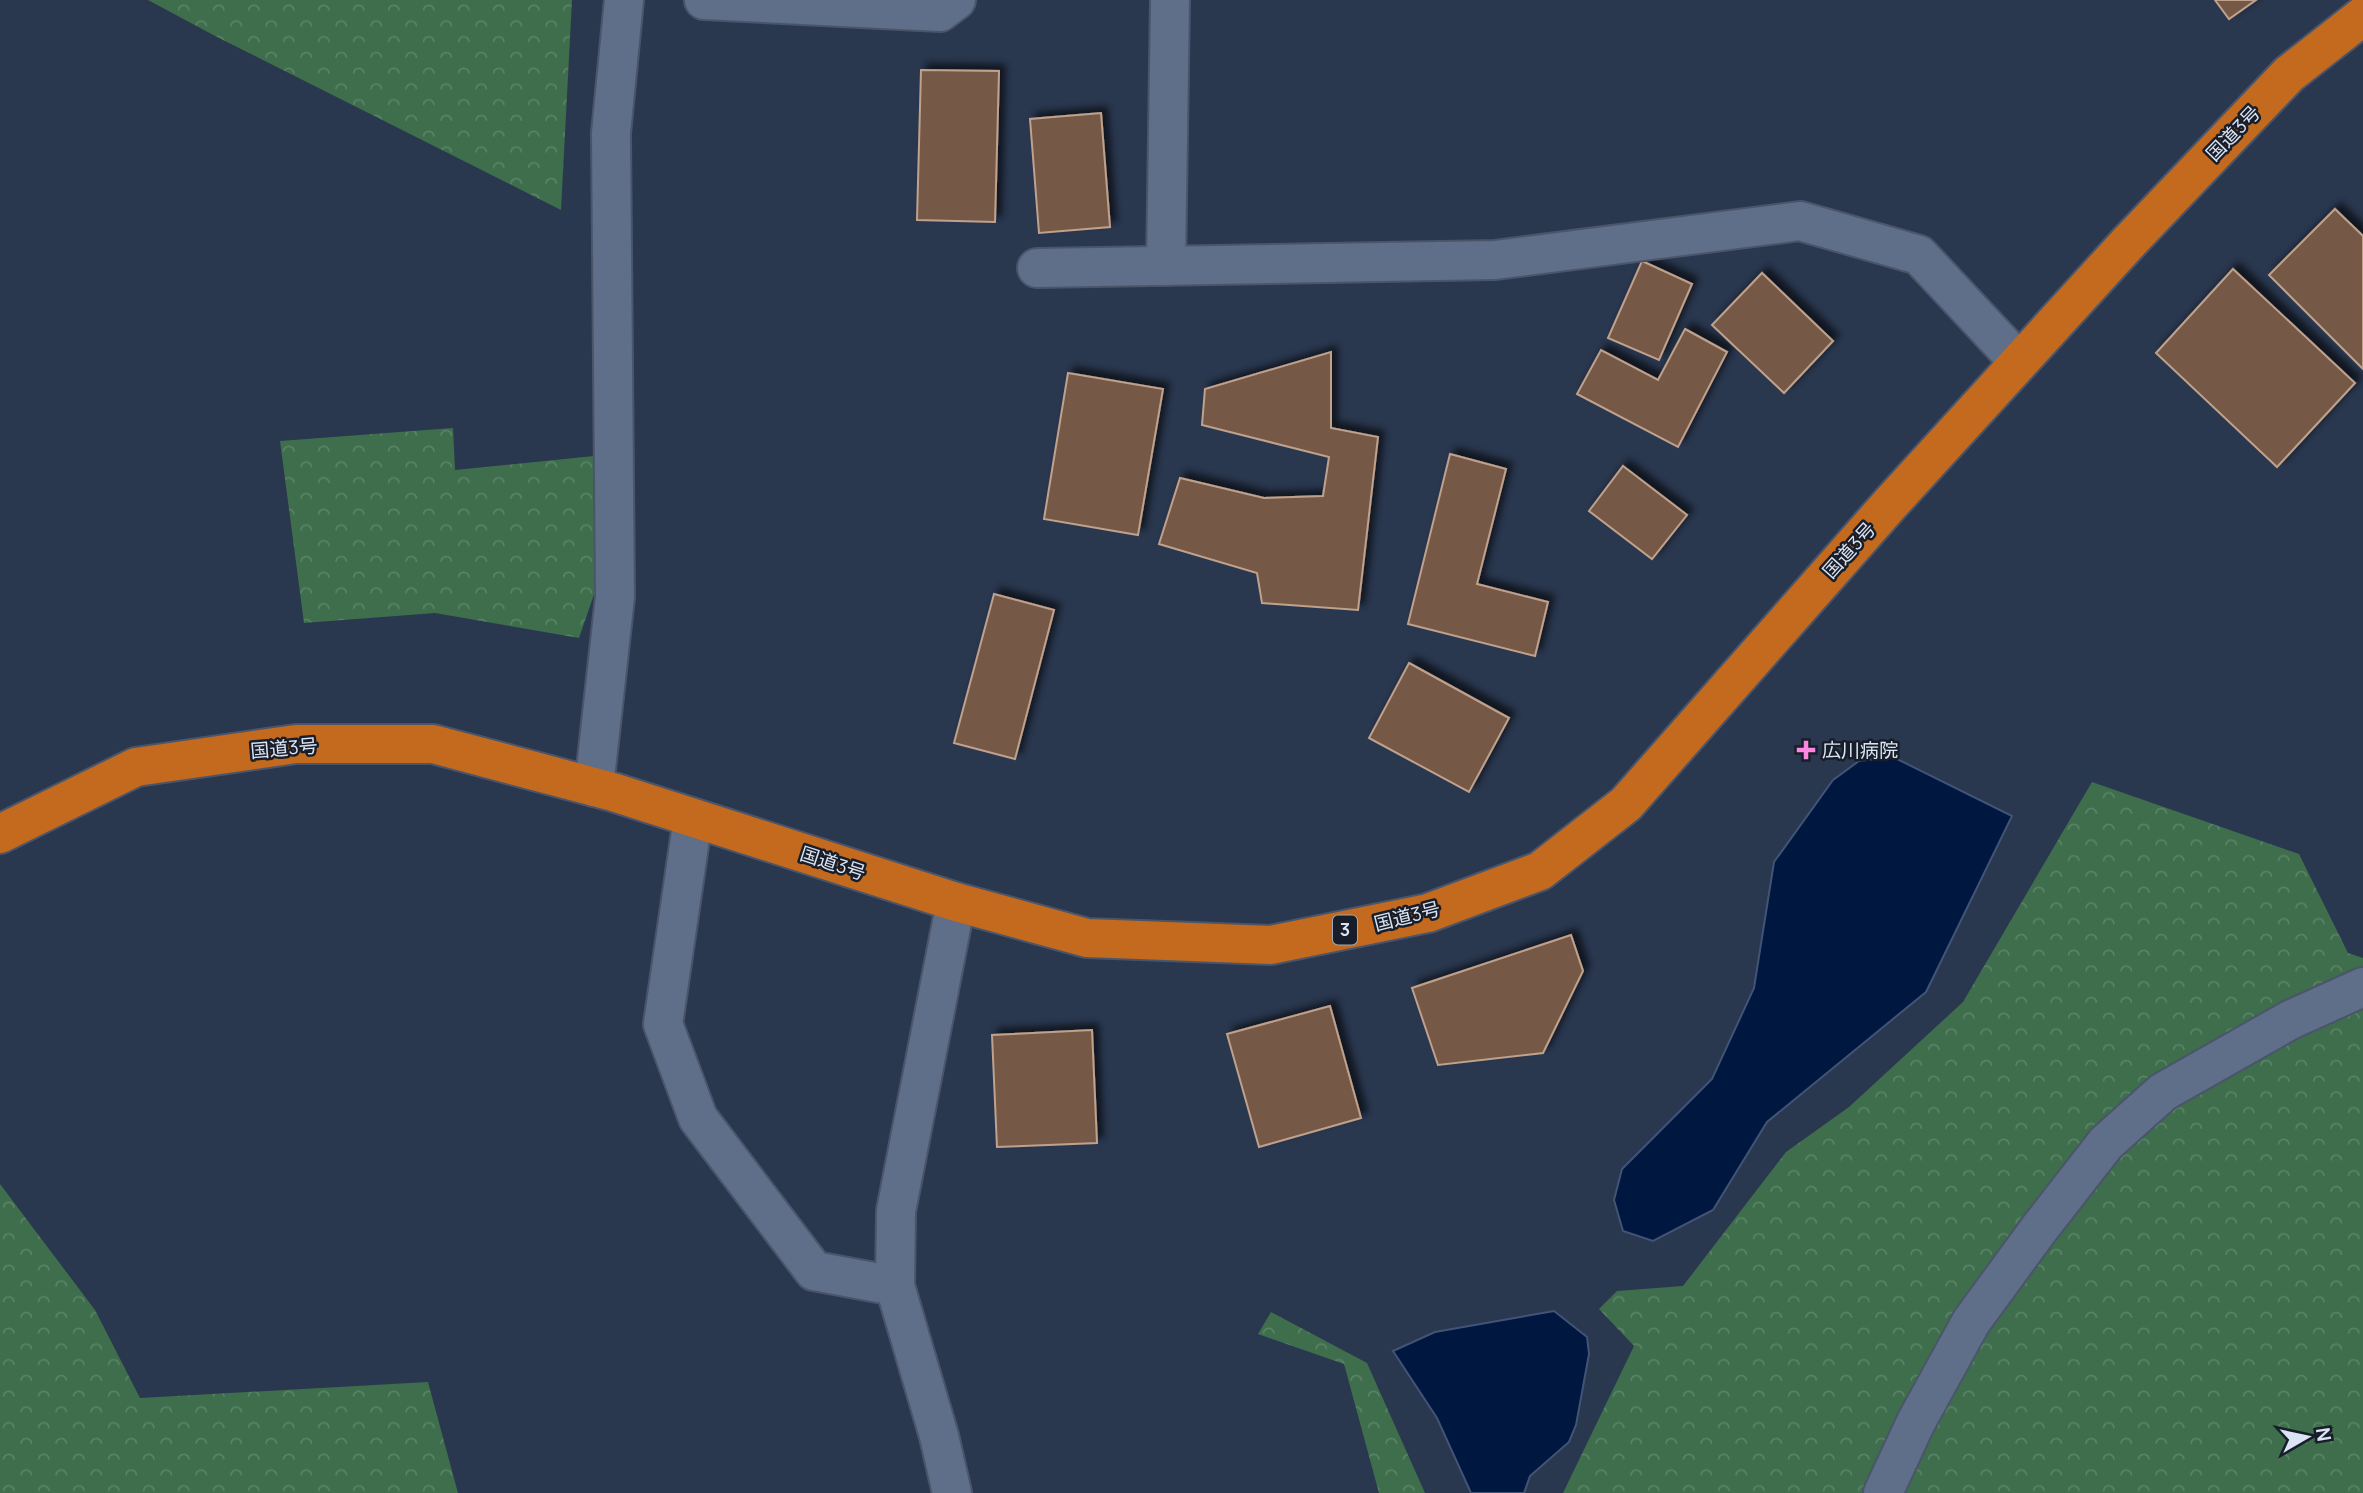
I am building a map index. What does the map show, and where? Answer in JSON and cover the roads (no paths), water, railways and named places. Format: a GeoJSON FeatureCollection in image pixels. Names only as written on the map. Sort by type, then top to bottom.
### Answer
{"type":"FeatureCollection","features":[{"type":"Feature","properties":{"kind":"highway","name":"国道3号"},"geometry":{"type":"LineString","coordinates":[[0,834],[136,767],[296,744],[433,744],[594,787],[956,902],[1087,938],[1271,945],[1428,913],[1540,871],[1626,804],[1881,514],[2128,243],[2289,74],[2363,16]]}},
{"type":"Feature","properties":{"kind":"street"},"geometry":{"type":"LineString","coordinates":[[594,787],[615,597],[611,133],[624,0]]}},
{"type":"Feature","properties":{"kind":"street"},"geometry":{"type":"LineString","coordinates":[[704,0],[844,4],[940,12],[956,0]]}},
{"type":"Feature","properties":{"kind":"street"},"geometry":{"type":"LineString","coordinates":[[1166,266],[1170,0]]}},
{"type":"Feature","properties":{"kind":"street"},"geometry":{"type":"LineString","coordinates":[[1037,268],[1496,260],[1800,221],[1919,255],[2019,362]]}},
{"type":"Feature","properties":{"kind":"street"},"geometry":{"type":"LineString","coordinates":[[693,818],[663,1024],[698,1118],[814,1271],[895,1286]]}},
{"type":"Feature","properties":{"kind":"street"},"geometry":{"type":"LineString","coordinates":[[952,1493],[939,1436],[895,1286],[896,1211],[956,902]]}},
{"type":"Feature","properties":{"kind":"street"},"geometry":{"type":"LineString","coordinates":[[1884,1493],[1916,1422],[1971,1322],[2106,1143],[2163,1092],[2290,1020],[2363,987]]}},
{"type":"Feature","properties":{"kind":"water"},"geometry":{"type":"Polygon","coordinates":[[[1893,757],[2012,816],[1926,992],[1767,1122],[1713,1210],[1653,1241],[1623,1231],[1614,1200],[1622,1169],[1712,1079],[1754,988],[1774,862],[1833,780],[1859,761],[1893,757]]]}},
{"type":"Feature","properties":{"kind":"water"},"geometry":{"type":"Polygon","coordinates":[[[1554,1311],[1587,1337],[1589,1354],[1576,1425],[1569,1442],[1530,1476],[1524,1493],[1471,1493],[1437,1418],[1393,1351],[1435,1332],[1554,1311]]]}},
{"type":"Feature","properties":{"kind":"place","name":"広川病院"},"geometry":{"type":"Point","coordinates":[1806,750]}}]}
